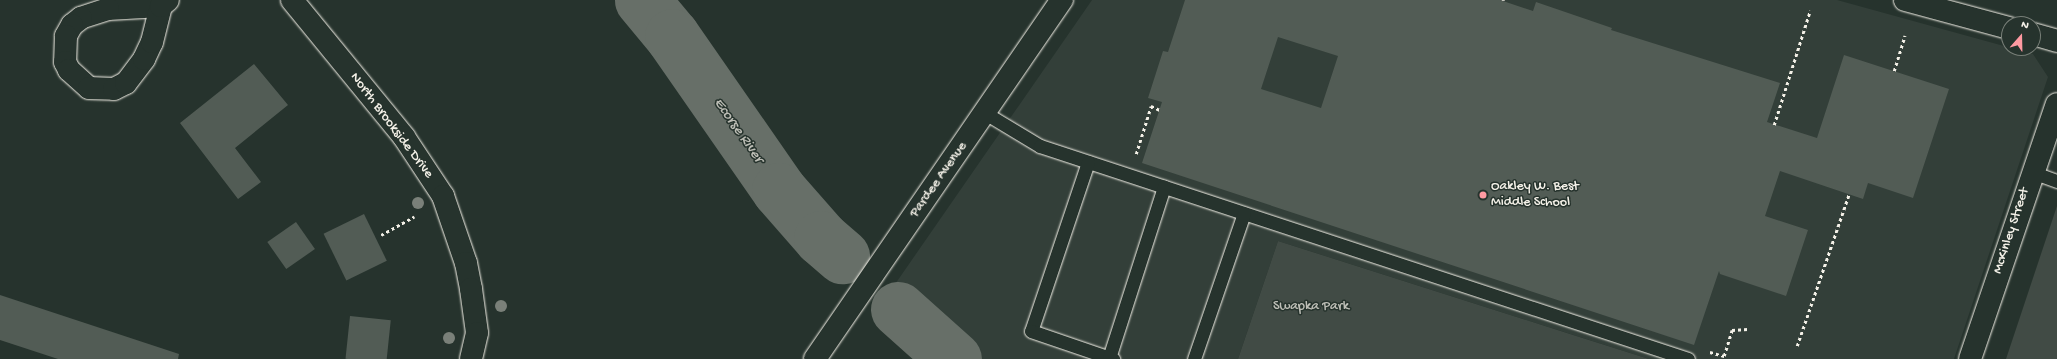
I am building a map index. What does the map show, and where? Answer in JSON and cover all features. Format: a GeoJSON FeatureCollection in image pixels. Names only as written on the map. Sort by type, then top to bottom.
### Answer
{"type":"FeatureCollection","features":[{"type":"Feature","properties":{"kind":"street","name":"North Brookside Drive"},"geometry":{"type":"LineString","coordinates":[[292,0],[404,137],[443,196],[466,263],[471,289],[477,332],[471,359]]}},
{"type":"Feature","properties":{"kind":"street","name":"Pardee Avenue"},"geometry":{"type":"LineString","coordinates":[[815,359],[1062,0]]}},
{"type":"Feature","properties":{"kind":"street"},"geometry":{"type":"LineString","coordinates":[[1905,0],[2001,26]]}},
{"type":"Feature","properties":{"kind":"street"},"geometry":{"type":"LineString","coordinates":[[165,3],[152,42],[137,72],[126,83],[114,89],[89,88],[69,70],[65,62],[66,36],[72,25],[81,18],[108,9],[165,3]]}},
{"type":"Feature","properties":{"kind":"street"},"geometry":{"type":"LineString","coordinates":[[2041,36],[2057,41]]}},
{"type":"Feature","properties":{"kind":"street","name":"McKinley Street"},"geometry":{"type":"LineString","coordinates":[[1970,359],[2032,172],[2057,104]]}},
{"type":"Feature","properties":{"kind":"lane"},"geometry":{"type":"LineString","coordinates":[[985,112],[1040,146],[1688,359]]}},
{"type":"Feature","properties":{"kind":"lane"},"geometry":{"type":"LineString","coordinates":[[1088,162],[1031,331],[1111,358],[1164,187]]}},
{"type":"Feature","properties":{"kind":"lane"},"geometry":{"type":"LineString","coordinates":[[2032,172],[2057,181]]}},
{"type":"Feature","properties":{"kind":"lane"},"geometry":{"type":"LineString","coordinates":[[1194,359],[1244,213]]}},
{"type":"Feature","properties":{"kind":"path"},"geometry":{"type":"LineString","coordinates":[[1774,124],[1810,11]]}},
{"type":"Feature","properties":{"kind":"path"},"geometry":{"type":"LineString","coordinates":[[1894,71],[1905,36]]}},
{"type":"Feature","properties":{"kind":"path"},"geometry":{"type":"LineString","coordinates":[[1135,157],[1151,106],[1160,110]]}},
{"type":"Feature","properties":{"kind":"path"},"geometry":{"type":"LineString","coordinates":[[1797,346],[1849,194]]}},
{"type":"Feature","properties":{"kind":"path"},"geometry":{"type":"LineString","coordinates":[[381,235],[414,217]]}},
{"type":"Feature","properties":{"kind":"path"},"geometry":{"type":"LineString","coordinates":[[1709,352],[1724,356],[1732,330],[1748,328]]}},
{"type":"Feature","properties":{"kind":"shaded area","name":"Oakley W. Best Middle School"},"geometry":{"type":"Polygon","coordinates":[[[1092,0],[1837,0],[2001,45],[2001,56],[2034,56],[2048,77],[1954,359],[1649,359],[1278,241],[1238,359],[961,359],[891,290],[1092,0]]]}},
{"type":"Feature","properties":{"kind":"green space"},"geometry":{"type":"Polygon","coordinates":[[[2057,206],[2057,359],[2006,359],[2057,206]]]}},
{"type":"Feature","properties":{"kind":"green space","name":"Swapka Park"},"geometry":{"type":"Polygon","coordinates":[[[1278,241],[1570,334],[1649,359],[1238,359],[1278,241]]]}},
{"type":"Feature","properties":{"kind":"building"},"geometry":{"type":"Polygon","coordinates":[[[1185,0],[1500,0],[1533,11],[1536,2],[1612,28],[1611,30],[1780,83],[1767,122],[1817,138],[1844,55],[1949,89],[1913,198],[1868,183],[1863,199],[1780,171],[1765,216],[1808,230],[1786,296],[1720,274],[1719,271],[1694,345],[1142,163],[1162,102],[1148,98],[1163,51],[1168,52],[1185,0]],[[1278,37],[1261,89],[1321,108],[1338,56],[1278,37]]]}},
{"type":"Feature","properties":{"kind":"building"},"geometry":{"type":"Polygon","coordinates":[[[254,64],[288,105],[235,148],[261,182],[238,199],[180,123],[254,64]]]}},
{"type":"Feature","properties":{"kind":"building"},"geometry":{"type":"Polygon","coordinates":[[[364,214],[387,261],[346,280],[324,234],[364,214]]]}},
{"type":"Feature","properties":{"kind":"building"},"geometry":{"type":"Polygon","coordinates":[[[296,222],[315,249],[286,269],[267,242],[296,222]]]}},
{"type":"Feature","properties":{"kind":"building"},"geometry":{"type":"Polygon","coordinates":[[[0,295],[179,354],[178,359],[58,359],[0,340],[0,295]]]}},
{"type":"Feature","properties":{"kind":"building"},"geometry":{"type":"Polygon","coordinates":[[[350,316],[391,320],[387,359],[346,359],[350,316]]]}},
{"type":"Feature","properties":{"kind":"waterway","name":"Ecorse River"},"geometry":{"type":"LineString","coordinates":[[642,0],[672,36],[779,190],[821,238],[842,256]]}},
{"type":"Feature","properties":{"kind":"waterway","name":"Ecorse River"},"geometry":{"type":"LineString","coordinates":[[898,309],[954,359]]}},
{"type":"Feature","properties":{"kind":"place","name":"Oakley W. Best Middle School"},"geometry":{"type":"Point","coordinates":[1483,195]}}]}
